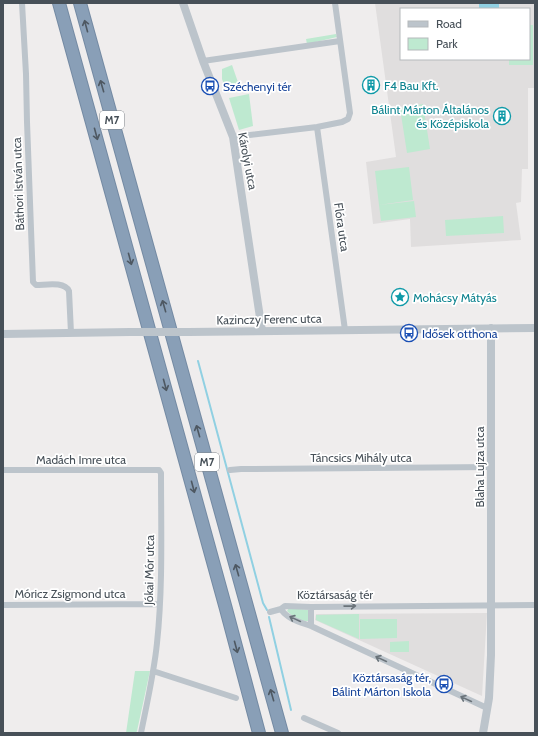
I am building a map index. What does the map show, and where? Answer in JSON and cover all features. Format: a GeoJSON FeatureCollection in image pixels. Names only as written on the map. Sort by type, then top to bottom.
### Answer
{"type":"FeatureCollection","features":[{"type":"Feature","properties":{"kind":"highway"},"geometry":{"type":"LineString","coordinates":[[55,3],[70,57],[86,96]]}},
{"type":"Feature","properties":{"kind":"highway","name":"M7"},"geometry":{"type":"LineString","coordinates":[[59,3],[86,96],[259,733]]}},
{"type":"Feature","properties":{"kind":"highway","name":"M7"},"geometry":{"type":"LineString","coordinates":[[80,3],[282,733]]}},
{"type":"Feature","properties":{"kind":"street","name":"Báthori István utca"},"geometry":{"type":"LineString","coordinates":[[22,3],[33,282],[36,285],[63,285],[68,288],[71,333]]}},
{"type":"Feature","properties":{"kind":"street","name":"Károlyi utca"},"geometry":{"type":"LineString","coordinates":[[183,3],[203,61],[233,137],[262,331]]}},
{"type":"Feature","properties":{"kind":"street"},"geometry":{"type":"LineString","coordinates":[[233,137],[317,127],[342,122],[348,119],[350,113],[334,3]]}},
{"type":"Feature","properties":{"kind":"street"},"geometry":{"type":"LineString","coordinates":[[203,61],[340,41]]}},
{"type":"Feature","properties":{"kind":"street","name":"Flóra utca"},"geometry":{"type":"LineString","coordinates":[[317,127],[345,330]]}},
{"type":"Feature","properties":{"kind":"street","name":"Blaha Lujza utca"},"geometry":{"type":"LineString","coordinates":[[491,328],[491,605]]}},
{"type":"Feature","properties":{"kind":"street","name":"Kazinczy Ferenc utca"},"geometry":{"type":"LineString","coordinates":[[3,334],[535,328]]}},
{"type":"Feature","properties":{"kind":"street","name":"Táncsics Mihály utca"},"geometry":{"type":"LineString","coordinates":[[230,470],[257,468],[491,467]]}},
{"type":"Feature","properties":{"kind":"street","name":"Madách Imre utca"},"geometry":{"type":"LineString","coordinates":[[3,470],[159,470]]}},
{"type":"Feature","properties":{"kind":"street","name":"Jókai Mór utca"},"geometry":{"type":"LineString","coordinates":[[141,733],[153,671],[160,604],[161,472],[159,470]]}},
{"type":"Feature","properties":{"kind":"street","name":"Móricz Zsigmond utca"},"geometry":{"type":"LineString","coordinates":[[3,605],[160,604]]}},
{"type":"Feature","properties":{"kind":"street"},"geometry":{"type":"LineString","coordinates":[[483,733],[487,708],[491,655],[491,605]]}},
{"type":"Feature","properties":{"kind":"street","name":"Köztársaság tér"},"geometry":{"type":"LineString","coordinates":[[487,708],[284,614],[281,609],[285,606],[535,605]]}},
{"type":"Feature","properties":{"kind":"street"},"geometry":{"type":"LineString","coordinates":[[311,626],[312,606]]}},
{"type":"Feature","properties":{"kind":"street"},"geometry":{"type":"LineString","coordinates":[[270,612],[281,609]]}},
{"type":"Feature","properties":{"kind":"street"},"geometry":{"type":"LineString","coordinates":[[153,671],[236,698]]}},
{"type":"Feature","properties":{"kind":"street"},"geometry":{"type":"LineString","coordinates":[[304,718],[338,733]]}},
{"type":"Feature","properties":{"kind":"shaded area"},"geometry":{"type":"Polygon","coordinates":[[[375,3],[535,3],[535,88],[528,88],[528,169],[522,169],[521,202],[516,203],[521,240],[411,247],[410,219],[373,224],[366,162],[396,157],[375,3]]]}},
{"type":"Feature","properties":{"kind":"shaded area"},"geometry":{"type":"Polygon","coordinates":[[[487,613],[482,696],[315,620],[316,614],[487,613]]]}},
{"type":"Feature","properties":{"kind":"green space"},"geometry":{"type":"Polygon","coordinates":[[[530,25],[533,25],[533,65],[509,65],[509,60],[530,60],[530,25]]]}},
{"type":"Feature","properties":{"kind":"green space"},"geometry":{"type":"Polygon","coordinates":[[[336,34],[337,37],[307,44],[306,39],[336,34]]]}},
{"type":"Feature","properties":{"kind":"green space"},"geometry":{"type":"Polygon","coordinates":[[[232,65],[240,88],[227,93],[222,79],[222,69],[232,65]]]}},
{"type":"Feature","properties":{"kind":"green space"},"geometry":{"type":"Polygon","coordinates":[[[249,94],[253,126],[239,130],[229,98],[249,94]]]}},
{"type":"Feature","properties":{"kind":"green space"},"geometry":{"type":"Polygon","coordinates":[[[423,104],[430,149],[407,153],[400,108],[423,104]]]}},
{"type":"Feature","properties":{"kind":"green space"},"geometry":{"type":"Polygon","coordinates":[[[409,167],[413,200],[379,205],[375,171],[409,167]]]}},
{"type":"Feature","properties":{"kind":"green space"},"geometry":{"type":"Polygon","coordinates":[[[414,201],[416,217],[381,221],[379,205],[414,201]]]}},
{"type":"Feature","properties":{"kind":"green space"},"geometry":{"type":"Polygon","coordinates":[[[503,216],[504,233],[446,236],[445,220],[503,216]]]}},
{"type":"Feature","properties":{"kind":"green space"},"geometry":{"type":"Polygon","coordinates":[[[289,608],[309,610],[308,621],[302,621],[294,617],[287,611],[289,608]]]}},
{"type":"Feature","properties":{"kind":"green space"},"geometry":{"type":"Polygon","coordinates":[[[359,614],[359,639],[316,620],[316,615],[359,614]]]}},
{"type":"Feature","properties":{"kind":"green space"},"geometry":{"type":"Polygon","coordinates":[[[360,619],[397,619],[397,638],[360,639],[360,619]]]}},
{"type":"Feature","properties":{"kind":"green space"},"geometry":{"type":"Polygon","coordinates":[[[409,641],[409,652],[390,652],[390,642],[409,641]]]}},
{"type":"Feature","properties":{"kind":"green space"},"geometry":{"type":"Polygon","coordinates":[[[135,671],[150,671],[137,731],[136,733],[126,733],[135,671]]]}},
{"type":"Feature","properties":{"kind":"water"},"geometry":{"type":"Polygon","coordinates":[[[479,3],[499,3],[499,8],[479,8],[479,3]]]}},
{"type":"Feature","properties":{"kind":"waterway"},"geometry":{"type":"LineString","coordinates":[[198,361],[263,603],[267,610]]}},
{"type":"Feature","properties":{"kind":"waterway"},"geometry":{"type":"LineString","coordinates":[[269,617],[291,710]]}},
{"type":"Feature","properties":{"kind":"place","name":"F4 Bau Kft."},"geometry":{"type":"Point","coordinates":[371,85]}},
{"type":"Feature","properties":{"kind":"place","name":"Széchenyi tér"},"geometry":{"type":"Point","coordinates":[210,86]}},
{"type":"Feature","properties":{"kind":"place","name":"Bálint Márton Általános és Középiskola"},"geometry":{"type":"Point","coordinates":[502,116]}},
{"type":"Feature","properties":{"kind":"place","name":"Mohácsy Mátyás"},"geometry":{"type":"Point","coordinates":[400,297]}},
{"type":"Feature","properties":{"kind":"place","name":"Idősek otthona"},"geometry":{"type":"Point","coordinates":[409,333]}},
{"type":"Feature","properties":{"kind":"place","name":"Köztársaság tér, Bálint Márton Iskola"},"geometry":{"type":"Point","coordinates":[444,684]}}]}
